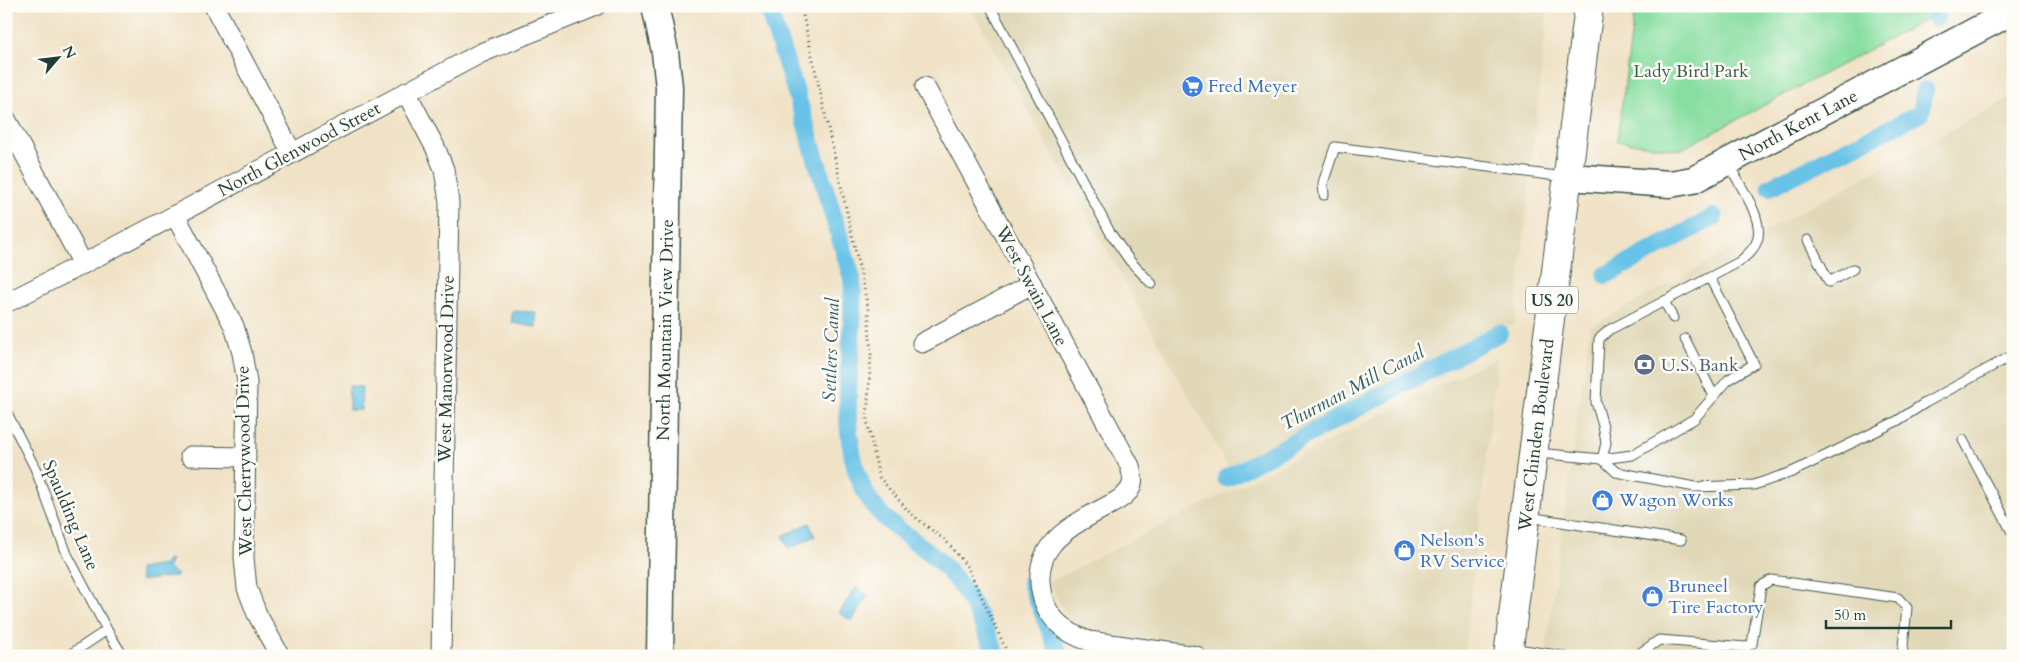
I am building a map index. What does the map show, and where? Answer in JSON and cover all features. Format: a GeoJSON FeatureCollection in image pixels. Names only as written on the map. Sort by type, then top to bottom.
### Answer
{"type":"FeatureCollection","features":[{"type":"Feature","properties":{"kind":"main road","name":"North Mountain View Drive"},"geometry":{"type":"LineString","coordinates":[[655,6],[666,52],[669,87],[660,656]]}},
{"type":"Feature","properties":{"kind":"main road","name":"West Chinden Boulevard"},"geometry":{"type":"LineString","coordinates":[[1509,652],[1589,6]]}},
{"type":"Feature","properties":{"kind":"main road","name":"North Kent Lane"},"geometry":{"type":"LineString","coordinates":[[1569,177],[1670,184],[1693,180],[2013,11]]}},
{"type":"Feature","properties":{"kind":"street"},"geometry":{"type":"LineString","coordinates":[[214,6],[292,153]]}},
{"type":"Feature","properties":{"kind":"street","name":"North Glenwood Street"},"geometry":{"type":"LineString","coordinates":[[6,303],[84,264],[480,53],[596,6]]}},
{"type":"Feature","properties":{"kind":"street","name":"West Swain Lane"},"geometry":{"type":"LineString","coordinates":[[925,87],[1130,466],[1133,477],[1132,486],[1122,498],[1069,527],[1049,547],[1043,559],[1040,574],[1040,588],[1044,602],[1051,616],[1064,629],[1089,641],[1196,656]]}},
{"type":"Feature","properties":{"kind":"street","name":"West Manorwood Drive"},"geometry":{"type":"LineString","coordinates":[[406,92],[436,146],[444,169],[449,202],[441,656]]}},
{"type":"Feature","properties":{"kind":"street"},"geometry":{"type":"LineString","coordinates":[[6,119],[84,264]]}},
{"type":"Feature","properties":{"kind":"street","name":"West Cherrywood Drive"},"geometry":{"type":"LineString","coordinates":[[175,215],[234,326],[242,353],[247,382],[244,558],[248,588],[258,614],[280,656]]}},
{"type":"Feature","properties":{"kind":"street"},"geometry":{"type":"LineString","coordinates":[[922,343],[1032,284]]}},
{"type":"Feature","properties":{"kind":"street"},"geometry":{"type":"LineString","coordinates":[[190,456],[246,457]]}},
{"type":"Feature","properties":{"kind":"lane"},"geometry":{"type":"LineString","coordinates":[[990,6],[1111,234],[1130,261],[1152,284]]}},
{"type":"Feature","properties":{"kind":"lane"},"geometry":{"type":"LineString","coordinates":[[1324,195],[1323,183],[1335,146],[1569,177]]}},
{"type":"Feature","properties":{"kind":"lane"},"geometry":{"type":"LineString","coordinates":[[1602,459],[1606,443],[1596,402],[1598,339],[1609,330],[1739,262],[1752,251],[1758,240],[1758,219],[1728,162]]}},
{"type":"Feature","properties":{"kind":"lane"},"geometry":{"type":"LineString","coordinates":[[1808,240],[1829,282],[1853,269]]}},
{"type":"Feature","properties":{"kind":"lane"},"geometry":{"type":"LineString","coordinates":[[1534,453],[1602,459],[1632,455],[1694,419],[1729,380],[1754,364],[1710,278]]}},
{"type":"Feature","properties":{"kind":"lane"},"geometry":{"type":"LineString","coordinates":[[1664,301],[1673,318]]}},
{"type":"Feature","properties":{"kind":"lane"},"geometry":{"type":"LineString","coordinates":[[1685,339],[1714,396]]}},
{"type":"Feature","properties":{"kind":"lane"},"geometry":{"type":"LineString","coordinates":[[1602,459],[1616,472],[1695,486],[1754,485],[1792,472],[1897,421],[1925,403],[2013,355]]}},
{"type":"Feature","properties":{"kind":"lane","name":"Spaulding Lane"},"geometry":{"type":"LineString","coordinates":[[6,411],[35,468],[67,554],[107,630],[123,656]]}},
{"type":"Feature","properties":{"kind":"lane"},"geometry":{"type":"LineString","coordinates":[[1963,440],[2013,534]]}},
{"type":"Feature","properties":{"kind":"lane"},"geometry":{"type":"LineString","coordinates":[[1526,516],[1681,540]]}},
{"type":"Feature","properties":{"kind":"lane"},"geometry":{"type":"LineString","coordinates":[[1636,656],[1659,640],[1746,647],[1752,644],[1761,586],[1771,580],[1898,598],[1907,608],[1902,656]]}},
{"type":"Feature","properties":{"kind":"lane"},"geometry":{"type":"LineString","coordinates":[[68,656],[107,630]]}},
{"type":"Feature","properties":{"kind":"lane"},"geometry":{"type":"LineString","coordinates":[[1509,652],[1562,656]]}},
{"type":"Feature","properties":{"kind":"path"},"geometry":{"type":"LineString","coordinates":[[801,6],[868,307],[871,354],[867,420],[879,476],[910,513],[947,542],[968,568],[1009,656]]}},
{"type":"Feature","properties":{"kind":"shaded area"},"geometry":{"type":"Polygon","coordinates":[[[970,6],[1548,6],[1515,324],[1230,470],[970,6]]]}},
{"type":"Feature","properties":{"kind":"shaded area"},"geometry":{"type":"Polygon","coordinates":[[[2013,96],[2013,656],[1545,656],[1590,327],[2013,96]]]}},
{"type":"Feature","properties":{"kind":"shaded area"},"geometry":{"type":"Polygon","coordinates":[[[1498,356],[1464,656],[1086,656],[1049,582],[1498,356]]]}},
{"type":"Feature","properties":{"kind":"green space","name":"Lady Bird Park"},"geometry":{"type":"Polygon","coordinates":[[[1635,6],[1952,6],[1680,150],[1617,141],[1635,6]]]}},
{"type":"Feature","properties":{"kind":"water"},"geometry":{"type":"Polygon","coordinates":[[[512,311],[534,312],[536,314],[536,327],[512,323],[512,311]]]}},
{"type":"Feature","properties":{"kind":"water"},"geometry":{"type":"Polygon","coordinates":[[[349,386],[362,387],[361,410],[349,410],[349,386]]]}},
{"type":"Feature","properties":{"kind":"water"},"geometry":{"type":"Polygon","coordinates":[[[809,523],[815,536],[789,549],[783,536],[809,523]]]}},
{"type":"Feature","properties":{"kind":"water"},"geometry":{"type":"Polygon","coordinates":[[[168,559],[171,561],[167,568],[176,576],[141,581],[139,569],[164,565],[168,559]]]}},
{"type":"Feature","properties":{"kind":"water"},"geometry":{"type":"Polygon","coordinates":[[[856,587],[868,595],[852,621],[839,613],[856,587]]]}},
{"type":"Feature","properties":{"kind":"waterway","name":"Settlers Canal"},"geometry":{"type":"LineString","coordinates":[[767,6],[794,86],[852,278],[853,304],[848,383],[849,436],[862,486],[869,499],[888,521],[932,555],[952,575],[975,608],[997,656]]}},
{"type":"Feature","properties":{"kind":"waterway","name":"Thurman Mill Canal"},"geometry":{"type":"LineString","coordinates":[[1936,18],[1938,6]]}},
{"type":"Feature","properties":{"kind":"waterway","name":"Thurman Mill Canal"},"geometry":{"type":"LineString","coordinates":[[1770,187],[1921,113],[1925,90]]}},
{"type":"Feature","properties":{"kind":"waterway","name":"Thurman Mill Canal"},"geometry":{"type":"LineString","coordinates":[[1606,275],[1714,217]]}},
{"type":"Feature","properties":{"kind":"waterway","name":"Thurman Mill Canal"},"geometry":{"type":"LineString","coordinates":[[1226,478],[1499,333]]}},
{"type":"Feature","properties":{"kind":"waterway","name":"Thurman Mill Canal"},"geometry":{"type":"LineString","coordinates":[[1031,583],[1060,656]]}},
{"type":"Feature","properties":{"kind":"place","name":"Fred Meyer"},"geometry":{"type":"Point","coordinates":[1192,86]}},
{"type":"Feature","properties":{"kind":"place","name":"U.S. Bank"},"geometry":{"type":"Point","coordinates":[1645,365]}},
{"type":"Feature","properties":{"kind":"place","name":"Wagon Works"},"geometry":{"type":"Point","coordinates":[1603,500]}},
{"type":"Feature","properties":{"kind":"place","name":"Nelson's RV Service"},"geometry":{"type":"Point","coordinates":[1404,550]}},
{"type":"Feature","properties":{"kind":"place","name":"Bruneel Tire Factory"},"geometry":{"type":"Point","coordinates":[1652,596]}}]}
